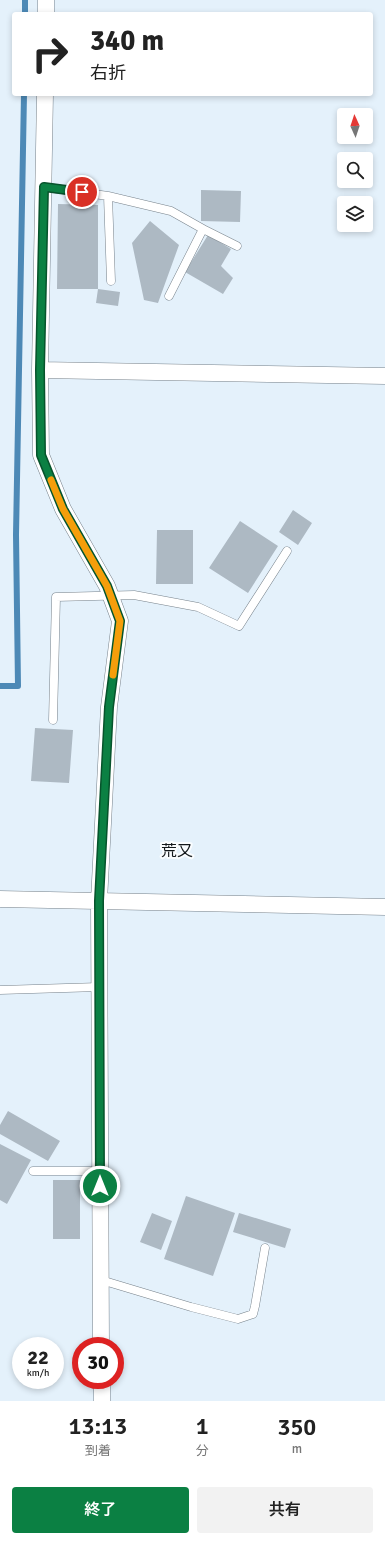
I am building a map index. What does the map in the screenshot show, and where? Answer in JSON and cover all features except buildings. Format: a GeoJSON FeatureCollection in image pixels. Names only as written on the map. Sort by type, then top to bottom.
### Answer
{"type":"FeatureCollection","features":[{"type":"Feature","properties":{"kind":"street"},"geometry":{"type":"LineString","coordinates":[[46,0],[46,12]]}},
{"type":"Feature","properties":{"kind":"street"},"geometry":{"type":"LineString","coordinates":[[45,96],[40,370],[41,455],[63,509],[107,586],[120,621],[109,707],[99,901],[102,1337]]}},
{"type":"Feature","properties":{"kind":"street"},"geometry":{"type":"LineString","coordinates":[[40,370],[385,376]]}},
{"type":"Feature","properties":{"kind":"street"},"geometry":{"type":"LineString","coordinates":[[0,900],[385,907]]}},
{"type":"Feature","properties":{"kind":"street"},"geometry":{"type":"LineString","coordinates":[[102,1389],[102,1401]]}},
{"type":"Feature","properties":{"kind":"lane"},"geometry":{"type":"LineString","coordinates":[[44,187],[108,196],[171,211],[237,246]]}},
{"type":"Feature","properties":{"kind":"lane"},"geometry":{"type":"LineString","coordinates":[[108,196],[111,281]]}},
{"type":"Feature","properties":{"kind":"lane"},"geometry":{"type":"LineString","coordinates":[[168,296],[202,228]]}},
{"type":"Feature","properties":{"kind":"lane"},"geometry":{"type":"LineString","coordinates":[[53,720],[56,597],[134,595],[198,607],[240,626],[287,551]]}},
{"type":"Feature","properties":{"kind":"lane"},"geometry":{"type":"LineString","coordinates":[[0,990],[99,987]]}},
{"type":"Feature","properties":{"kind":"lane"},"geometry":{"type":"LineString","coordinates":[[33,1171],[100,1171]]}},
{"type":"Feature","properties":{"kind":"lane"},"geometry":{"type":"LineString","coordinates":[[101,1280],[191,1307],[238,1319],[252,1314],[255,1306],[265,1248]]}},
{"type":"Feature","properties":{"kind":"waterway"},"geometry":{"type":"LineString","coordinates":[[25,0],[25,12]]}},
{"type":"Feature","properties":{"kind":"waterway"},"geometry":{"type":"LineString","coordinates":[[0,686],[18,686],[16,535],[24,96]]}},
{"type":"Feature","properties":{"kind":"slow traffic"},"geometry":{"type":"LineString","coordinates":[[51,480],[63,509],[107,586],[120,621],[113,675]]}},
{"type":"Feature","properties":{"kind":"district","name":"荒又"},"geometry":{"type":"Point","coordinates":[177,851]}},
{"type":"Feature","properties":{"kind":"route"},"geometry":{"type":"LineString","coordinates":[[82,192],[44,187],[40,370],[41,455],[63,509],[107,586],[120,621],[109,707],[99,901],[100,1186]]}}]}
